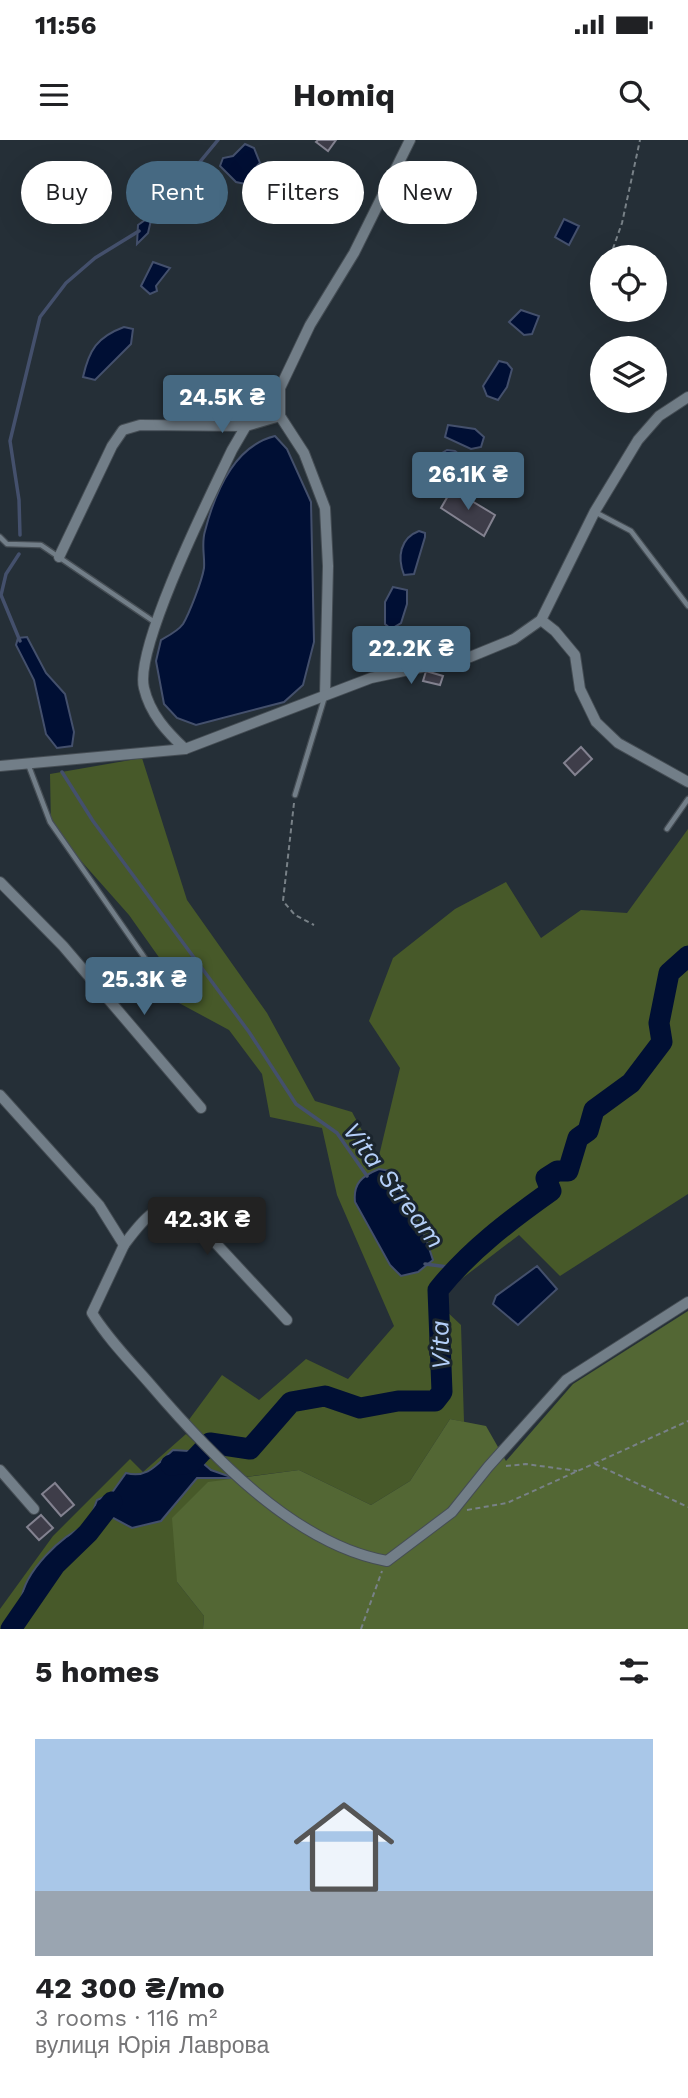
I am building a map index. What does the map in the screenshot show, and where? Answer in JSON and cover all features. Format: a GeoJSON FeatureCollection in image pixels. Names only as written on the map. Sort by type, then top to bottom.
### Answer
{"type":"FeatureCollection","features":[{"type":"Feature","properties":{"kind":"street"},"geometry":{"type":"LineString","coordinates":[[325,695],[328,566],[325,508],[304,453],[280,416],[280,388],[310,325],[354,253],[410,140]]}},
{"type":"Feature","properties":{"kind":"street"},"geometry":{"type":"LineString","coordinates":[[0,766],[185,749],[371,678],[470,657],[514,639],[541,620],[595,512],[638,439],[659,416],[688,397]]}},
{"type":"Feature","properties":{"kind":"street"},"geometry":{"type":"LineString","coordinates":[[58,556],[112,446],[123,430],[140,425],[246,426],[280,416]]}},
{"type":"Feature","properties":{"kind":"street"},"geometry":{"type":"LineString","coordinates":[[185,749],[152,712],[143,687],[143,662],[156,623],[212,493],[246,426]]}},
{"type":"Feature","properties":{"kind":"street"},"geometry":{"type":"LineString","coordinates":[[541,620],[555,631],[575,655],[580,689],[596,722],[618,743],[688,782]]}},
{"type":"Feature","properties":{"kind":"street"},"geometry":{"type":"LineString","coordinates":[[0,882],[63,946],[201,1108]]}},
{"type":"Feature","properties":{"kind":"street"},"geometry":{"type":"LineString","coordinates":[[0,1095],[99,1205],[124,1245]]}},
{"type":"Feature","properties":{"kind":"street"},"geometry":{"type":"LineString","coordinates":[[287,1320],[185,1210],[169,1206],[153,1212],[124,1245],[93,1313],[118,1348],[195,1437],[243,1481],[299,1522],[362,1556],[387,1561],[452,1512],[488,1467],[566,1380],[688,1302]]}},
{"type":"Feature","properties":{"kind":"street"},"geometry":{"type":"LineString","coordinates":[[0,1470],[34,1509]]}},
{"type":"Feature","properties":{"kind":"lane"},"geometry":{"type":"LineString","coordinates":[[595,512],[631,531],[688,606]]}},
{"type":"Feature","properties":{"kind":"lane"},"geometry":{"type":"LineString","coordinates":[[0,537],[7,544],[41,545],[156,623]]}},
{"type":"Feature","properties":{"kind":"lane"},"geometry":{"type":"LineString","coordinates":[[295,795],[325,695]]}},
{"type":"Feature","properties":{"kind":"lane"},"geometry":{"type":"LineString","coordinates":[[27,763],[50,822],[149,964],[181,1000]]}},
{"type":"Feature","properties":{"kind":"lane"},"geometry":{"type":"LineString","coordinates":[[667,829],[688,799]]}},
{"type":"Feature","properties":{"kind":"path"},"geometry":{"type":"LineString","coordinates":[[614,245],[622,223],[640,140]]}},
{"type":"Feature","properties":{"kind":"path"},"geometry":{"type":"LineString","coordinates":[[295,795],[283,901],[295,915],[314,925]]}},
{"type":"Feature","properties":{"kind":"path"},"geometry":{"type":"LineString","coordinates":[[452,1512],[506,1503],[688,1421]]}},
{"type":"Feature","properties":{"kind":"path"},"geometry":{"type":"LineString","coordinates":[[488,1467],[526,1464],[578,1471]]}},
{"type":"Feature","properties":{"kind":"path"},"geometry":{"type":"LineString","coordinates":[[594,1464],[688,1507]]}},
{"type":"Feature","properties":{"kind":"path"},"geometry":{"type":"LineString","coordinates":[[361,1629],[362,1620],[387,1561]]}},
{"type":"Feature","properties":{"kind":"green space"},"geometry":{"type":"Polygon","coordinates":[[[142,758],[187,900],[267,1013],[315,1101],[352,1112],[378,1160],[400,1068],[369,1021],[393,958],[455,909],[506,882],[541,938],[581,910],[627,913],[688,829],[688,1194],[560,1276],[519,1235],[443,1293],[442,1307],[461,1325],[464,1422],[450,1419],[410,1481],[371,1505],[299,1470],[245,1477],[188,1421],[222,1375],[259,1400],[306,1359],[348,1379],[394,1326],[337,1195],[322,1128],[270,1117],[262,1074],[229,1030],[179,1003],[163,963],[129,915],[51,827],[50,774],[142,758]]]}},
{"type":"Feature","properties":{"kind":"green space"},"geometry":{"type":"Polygon","coordinates":[[[688,1311],[688,1629],[203,1629],[204,1616],[177,1582],[172,1518],[208,1482],[299,1470],[371,1505],[410,1481],[450,1419],[486,1426],[506,1461],[573,1384],[688,1311]]]}},
{"type":"Feature","properties":{"kind":"green space"},"geometry":{"type":"Polygon","coordinates":[[[186,1434],[234,1478],[177,1582],[204,1616],[203,1629],[0,1629],[0,1609],[53,1536],[130,1459],[143,1472],[186,1434]]]}},
{"type":"Feature","properties":{"kind":"water"},"geometry":{"type":"Polygon","coordinates":[[[245,144],[254,148],[259,161],[242,161],[242,183],[236,182],[228,174],[228,161],[222,161],[223,158],[233,156],[245,144]]]}},
{"type":"Feature","properties":{"kind":"water"},"geometry":{"type":"Polygon","coordinates":[[[564,219],[579,226],[569,245],[555,237],[564,219]]]}},
{"type":"Feature","properties":{"kind":"water"},"geometry":{"type":"Polygon","coordinates":[[[150,224],[148,233],[137,244],[138,225],[150,224]]]}},
{"type":"Feature","properties":{"kind":"water"},"geometry":{"type":"Polygon","coordinates":[[[153,262],[170,268],[156,286],[157,291],[150,294],[141,286],[153,262]]]}},
{"type":"Feature","properties":{"kind":"water"},"geometry":{"type":"Polygon","coordinates":[[[521,310],[539,316],[532,334],[524,335],[509,322],[521,310]]]}},
{"type":"Feature","properties":{"kind":"water"},"geometry":{"type":"Polygon","coordinates":[[[124,327],[133,329],[131,344],[95,380],[83,377],[91,352],[107,335],[124,327]]]}},
{"type":"Feature","properties":{"kind":"water"},"geometry":{"type":"Polygon","coordinates":[[[499,361],[507,363],[512,369],[507,387],[498,400],[487,396],[483,386],[499,361]]]}},
{"type":"Feature","properties":{"kind":"water"},"geometry":{"type":"Polygon","coordinates":[[[448,425],[475,429],[484,437],[481,447],[471,449],[445,437],[448,425]]]}},
{"type":"Feature","properties":{"kind":"water"},"geometry":{"type":"Polygon","coordinates":[[[275,436],[287,449],[311,502],[314,642],[303,685],[284,702],[196,725],[177,718],[164,704],[156,661],[161,640],[181,627],[192,605],[204,568],[205,531],[214,501],[228,473],[248,450],[275,436]]]}},
{"type":"Feature","properties":{"kind":"water"},"geometry":{"type":"Polygon","coordinates":[[[447,450],[455,451],[466,460],[466,465],[458,473],[443,464],[442,453],[447,450]]]}},
{"type":"Feature","properties":{"kind":"water"},"geometry":{"type":"Polygon","coordinates":[[[419,531],[425,533],[425,537],[414,574],[404,575],[401,555],[404,543],[419,531]]]}},
{"type":"Feature","properties":{"kind":"water"},"geometry":{"type":"Polygon","coordinates":[[[393,587],[407,590],[407,604],[401,623],[391,629],[385,624],[385,602],[393,587]]]}},
{"type":"Feature","properties":{"kind":"water"},"geometry":{"type":"Polygon","coordinates":[[[27,637],[46,673],[65,694],[74,732],[72,746],[57,748],[46,734],[34,680],[16,645],[18,638],[27,637]]]}},
{"type":"Feature","properties":{"kind":"water"},"geometry":{"type":"Polygon","coordinates":[[[379,1169],[390,1171],[426,1239],[433,1260],[418,1272],[401,1276],[390,1265],[355,1202],[357,1185],[368,1174],[379,1169]]]}},
{"type":"Feature","properties":{"kind":"water"},"geometry":{"type":"Polygon","coordinates":[[[537,1266],[557,1289],[518,1325],[493,1304],[496,1296],[537,1266]]]}},
{"type":"Feature","properties":{"kind":"water"},"geometry":{"type":"Polygon","coordinates":[[[173,1450],[189,1451],[211,1470],[234,1478],[197,1478],[161,1521],[132,1528],[106,1514],[43,1572],[48,1592],[40,1599],[21,1601],[36,1567],[67,1537],[88,1525],[97,1500],[111,1494],[126,1473],[146,1472],[173,1450]]]}},
{"type":"Feature","properties":{"kind":"building"},"geometry":{"type":"Polygon","coordinates":[[[336,140],[328,151],[316,142],[336,140]]]}},
{"type":"Feature","properties":{"kind":"building"},"geometry":{"type":"Polygon","coordinates":[[[452,489],[495,515],[484,536],[441,508],[452,489]]]}},
{"type":"Feature","properties":{"kind":"building"},"geometry":{"type":"Polygon","coordinates":[[[426,671],[443,676],[440,685],[423,681],[426,671]]]}},
{"type":"Feature","properties":{"kind":"building"},"geometry":{"type":"Polygon","coordinates":[[[581,747],[592,759],[575,775],[564,763],[581,747]]]}},
{"type":"Feature","properties":{"kind":"building"},"geometry":{"type":"Polygon","coordinates":[[[55,1483],[74,1505],[61,1516],[42,1494],[55,1483]]]}},
{"type":"Feature","properties":{"kind":"building"},"geometry":{"type":"Polygon","coordinates":[[[41,1515],[53,1528],[39,1540],[27,1527],[41,1515]]]}},
{"type":"Feature","properties":{"kind":"waterway","name":"Vita Stream"},"geometry":{"type":"LineString","coordinates":[[201,161],[218,140]]}},
{"type":"Feature","properties":{"kind":"waterway","name":"Vita Stream"},"geometry":{"type":"LineString","coordinates":[[20,535],[19,500],[10,441],[40,317],[66,283],[95,258],[139,231]]}},
{"type":"Feature","properties":{"kind":"waterway","name":"Vita Stream"},"geometry":{"type":"LineString","coordinates":[[19,554],[6,574],[1,595],[20,641]]}},
{"type":"Feature","properties":{"kind":"waterway","name":"Vita Stream"},"geometry":{"type":"LineString","coordinates":[[62,772],[93,821],[249,1032],[296,1104],[337,1133],[367,1176]]}},
{"type":"Feature","properties":{"kind":"waterway","name":"Vita"},"geometry":{"type":"LineString","coordinates":[[171,1465],[191,1463],[210,1443],[250,1449],[291,1402],[325,1396],[360,1408],[398,1401],[435,1401],[442,1392],[438,1290],[463,1262],[491,1237],[551,1191],[546,1178],[557,1171],[568,1171],[578,1138],[588,1131],[594,1110],[631,1083],[662,1042],[659,1023],[669,973],[688,956]]}},
{"type":"Feature","properties":{"kind":"waterway","name":"Vita Stream"},"geometry":{"type":"LineString","coordinates":[[425,1264],[456,1268]]}},
{"type":"Feature","properties":{"kind":"waterway","name":"Vita"},"geometry":{"type":"LineString","coordinates":[[11,1629],[55,1565],[88,1533],[112,1502]]}}]}
